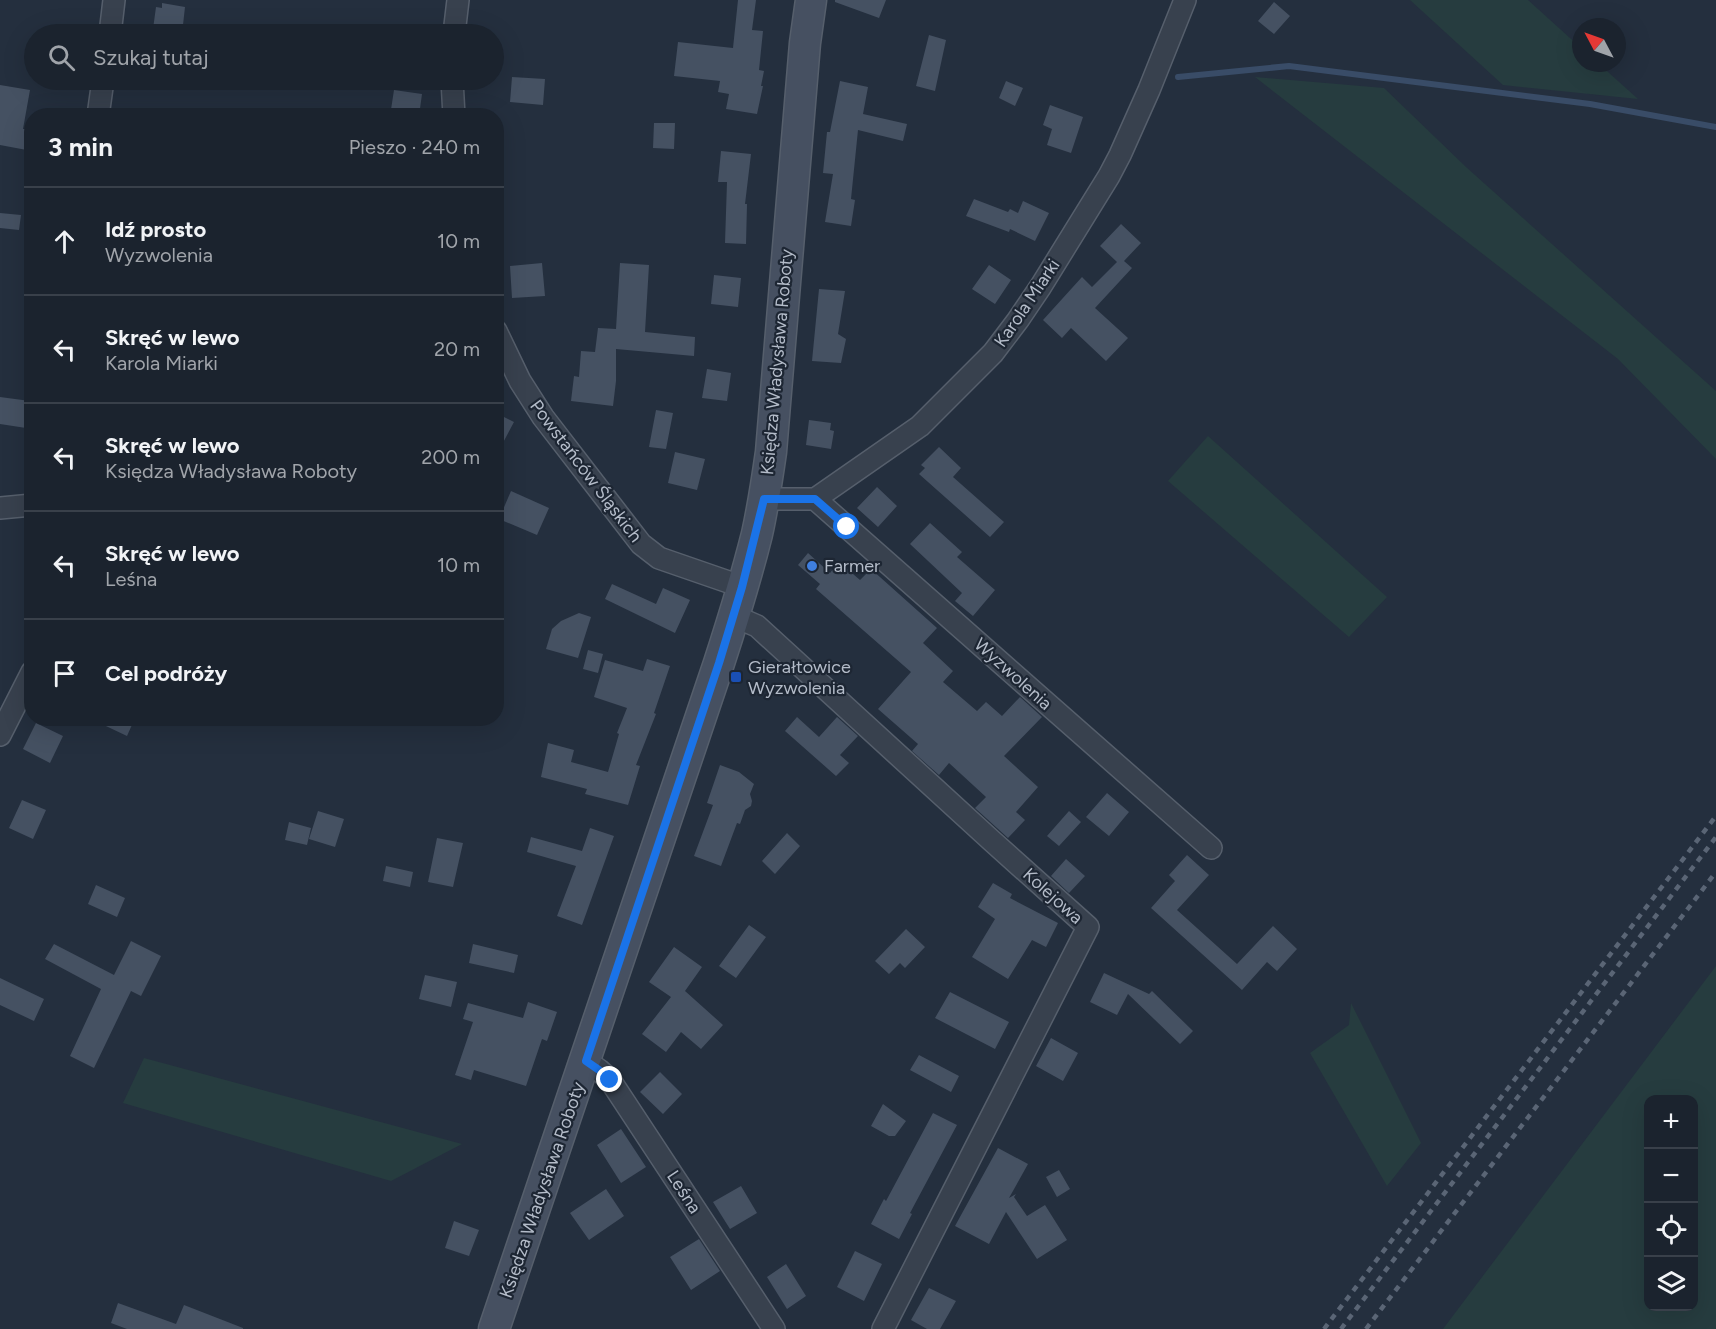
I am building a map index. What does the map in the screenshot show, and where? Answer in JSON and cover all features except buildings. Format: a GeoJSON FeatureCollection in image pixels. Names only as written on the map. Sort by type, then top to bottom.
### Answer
{"type":"FeatureCollection","features":[{"type":"Feature","properties":{"kind":"main road","name":"Księdza Władysława Roboty"},"geometry":{"type":"LineString","coordinates":[[494,1329],[734,616],[764,499],[775,413],[805,43],[812,0]]}},
{"type":"Feature","properties":{"kind":"street"},"geometry":{"type":"LineString","coordinates":[[111,24],[114,0]]}},
{"type":"Feature","properties":{"kind":"street"},"geometry":{"type":"LineString","coordinates":[[455,24],[458,0]]}},
{"type":"Feature","properties":{"kind":"street","name":"Karola Miarki"},"geometry":{"type":"LineString","coordinates":[[815,499],[920,426],[993,353],[1018,320],[1120,155],[1185,0]]}},
{"type":"Feature","properties":{"kind":"street"},"geometry":{"type":"LineString","coordinates":[[99,108],[102,90]]}},
{"type":"Feature","properties":{"kind":"street"},"geometry":{"type":"LineString","coordinates":[[453,90],[454,108]]}},
{"type":"Feature","properties":{"kind":"street","name":"Powstańców Śląskich"},"geometry":{"type":"LineString","coordinates":[[504,348],[520,381],[543,417],[641,544],[659,558],[742,587]]}},
{"type":"Feature","properties":{"kind":"street"},"geometry":{"type":"LineString","coordinates":[[764,499],[815,499]]}},
{"type":"Feature","properties":{"kind":"street","name":"Wyzwolenia"},"geometry":{"type":"LineString","coordinates":[[815,499],[1211,848]]}},
{"type":"Feature","properties":{"kind":"street"},"geometry":{"type":"LineString","coordinates":[[0,508],[24,506]]}},
{"type":"Feature","properties":{"kind":"street","name":"Kolejowa"},"geometry":{"type":"LineString","coordinates":[[734,616],[757,626],[1088,927],[883,1329]]}},
{"type":"Feature","properties":{"kind":"street"},"geometry":{"type":"LineString","coordinates":[[0,735],[24,688]]}},
{"type":"Feature","properties":{"kind":"street","name":"Leśna"},"geometry":{"type":"LineString","coordinates":[[586,1061],[610,1080],[774,1329]]}},
{"type":"Feature","properties":{"kind":"green space"},"geometry":{"type":"Polygon","coordinates":[[[1410,0],[1528,0],[1572,40],[1572,72],[1608,72],[1638,99],[1503,85],[1410,0]]]}},
{"type":"Feature","properties":{"kind":"green space"},"geometry":{"type":"Polygon","coordinates":[[[1255,77],[1384,88],[1466,167],[1716,391],[1716,459],[1618,359],[1255,77]]]}},
{"type":"Feature","properties":{"kind":"green space"},"geometry":{"type":"Polygon","coordinates":[[[1208,436],[1387,597],[1349,637],[1168,481],[1208,436]]]}},
{"type":"Feature","properties":{"kind":"green space"},"geometry":{"type":"Polygon","coordinates":[[[1716,966],[1716,1329],[1443,1329],[1716,966]]]}},
{"type":"Feature","properties":{"kind":"green space"},"geometry":{"type":"Polygon","coordinates":[[[1351,1003],[1421,1143],[1387,1186],[1310,1053],[1349,1025],[1351,1003]]]}},
{"type":"Feature","properties":{"kind":"green space"},"geometry":{"type":"Polygon","coordinates":[[[144,1058],[462,1144],[391,1181],[123,1103],[144,1058]]]}},
{"type":"Feature","properties":{"kind":"waterway"},"geometry":{"type":"LineString","coordinates":[[1178,77],[1289,66],[1590,104],[1716,127]]}},
{"type":"Feature","properties":{"kind":"railway"},"geometry":{"type":"LineString","coordinates":[[1324,1329],[1716,816]]}},
{"type":"Feature","properties":{"kind":"railway"},"geometry":{"type":"LineString","coordinates":[[1341,1329],[1716,837]]}},
{"type":"Feature","properties":{"kind":"railway"},"geometry":{"type":"LineString","coordinates":[[1366,1329],[1716,872]]}},
{"type":"Feature","properties":{"kind":"place","name":"Farmer"},"geometry":{"type":"Point","coordinates":[812,566]}},
{"type":"Feature","properties":{"kind":"place","name":"Gierałtowice Wyzwolenia"},"geometry":{"type":"Point","coordinates":[736,677]}},
{"type":"Feature","properties":{"kind":"route"},"geometry":{"type":"LineString","coordinates":[[610,1080],[586,1061],[719,663],[757,533],[764,499],[815,499],[847,527]]}}]}
